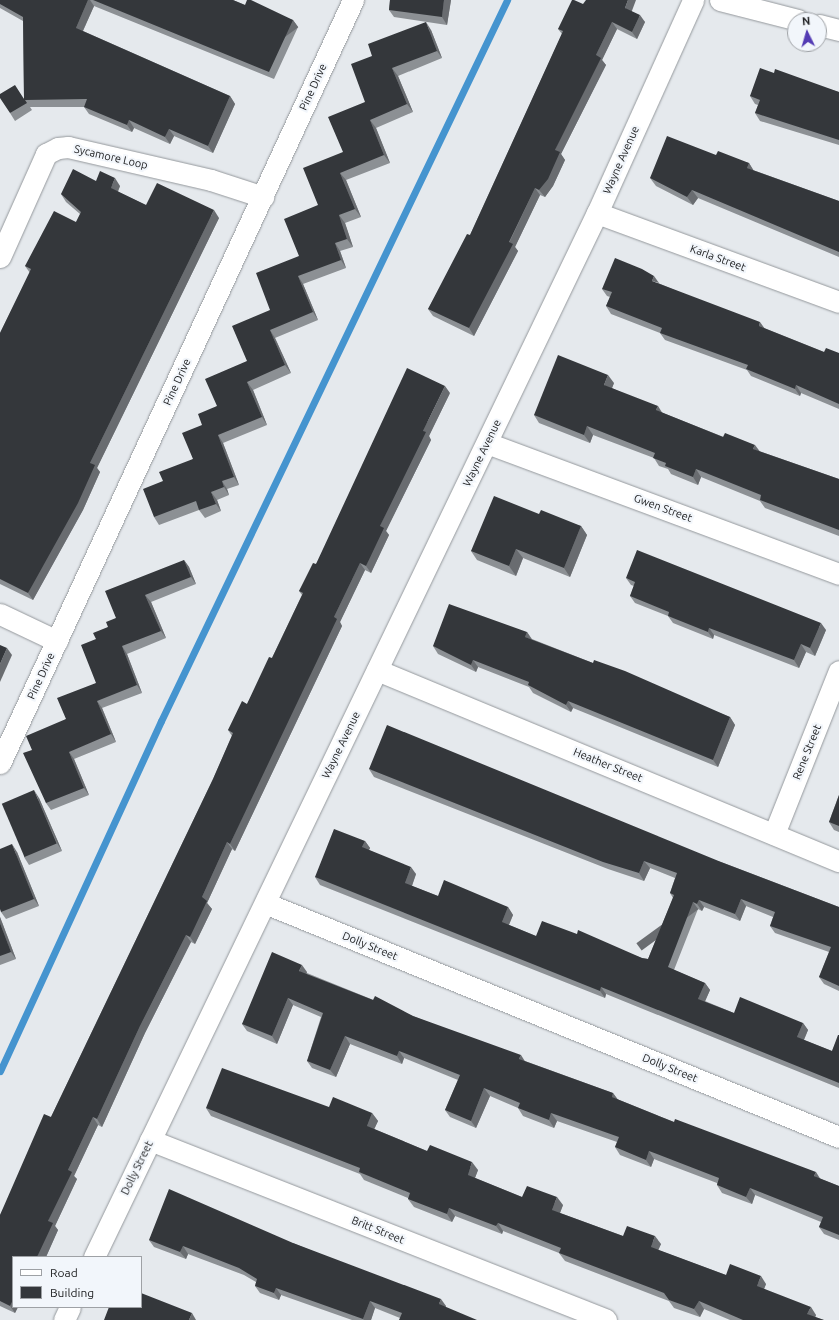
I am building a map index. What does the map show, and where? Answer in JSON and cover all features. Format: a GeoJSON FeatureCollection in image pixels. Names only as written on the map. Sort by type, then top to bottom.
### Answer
{"type":"FeatureCollection","features":[{"type":"Feature","properties":{"kind":"street","name":"Pine Drive"},"geometry":{"type":"LineString","coordinates":[[0,763],[353,0]]}},
{"type":"Feature","properties":{"kind":"street","name":"Wayne Avenue"},"geometry":{"type":"LineString","coordinates":[[265,903],[597,213],[693,0]]}},
{"type":"Feature","properties":{"kind":"street"},"geometry":{"type":"LineString","coordinates":[[720,0],[787,17]]}},
{"type":"Feature","properties":{"kind":"street"},"geometry":{"type":"LineString","coordinates":[[827,27],[839,30]]}},
{"type":"Feature","properties":{"kind":"street","name":"Sycamore Loop"},"geometry":{"type":"LineString","coordinates":[[0,257],[46,154],[58,148],[212,180],[263,197]]}},
{"type":"Feature","properties":{"kind":"street","name":"Karla Street"},"geometry":{"type":"LineString","coordinates":[[597,213],[839,302]]}},
{"type":"Feature","properties":{"kind":"street","name":"Gwen Street"},"geometry":{"type":"LineString","coordinates":[[487,443],[839,574]]}},
{"type":"Feature","properties":{"kind":"street"},"geometry":{"type":"LineString","coordinates":[[0,614],[57,641]]}},
{"type":"Feature","properties":{"kind":"street","name":"Heather Street"},"geometry":{"type":"LineString","coordinates":[[377,670],[839,861]]}},
{"type":"Feature","properties":{"kind":"street","name":"Rene Street"},"geometry":{"type":"LineString","coordinates":[[774,834],[839,671]]}},
{"type":"Feature","properties":{"kind":"street","name":"Dolly Street"},"geometry":{"type":"LineString","coordinates":[[94,1256],[265,903],[839,1137]]}},
{"type":"Feature","properties":{"kind":"street","name":"Britt Street"},"geometry":{"type":"LineString","coordinates":[[150,1140],[606,1320]]}},
{"type":"Feature","properties":{"kind":"street"},"geometry":{"type":"LineString","coordinates":[[64,1320],[70,1308]]}},
{"type":"Feature","properties":{"kind":"building"},"geometry":{"type":"Polygon","coordinates":[[[0,0],[88,0],[76,28],[230,96],[208,146],[169,129],[165,137],[129,120],[127,125],[84,107],[87,99],[25,100],[27,103],[10,113],[0,98],[0,94],[15,85],[24,99],[23,17],[0,4],[0,0]]]}},
{"type":"Feature","properties":{"kind":"building"},"geometry":{"type":"Polygon","coordinates":[[[93,0],[233,0],[245,5],[247,0],[251,0],[293,20],[269,72],[93,0]]]}},
{"type":"Feature","properties":{"kind":"building"},"geometry":{"type":"Polygon","coordinates":[[[390,0],[444,0],[442,17],[389,10],[390,0]]]}},
{"type":"Feature","properties":{"kind":"building"},"geometry":{"type":"Polygon","coordinates":[[[572,0],[583,4],[586,0],[628,0],[625,8],[640,15],[632,32],[612,22],[596,55],[601,58],[555,150],[560,152],[548,179],[539,190],[535,188],[509,242],[513,244],[469,328],[428,309],[467,234],[470,235],[563,31],[558,29],[572,0]]]}},
{"type":"Feature","properties":{"kind":"building"},"geometry":{"type":"Polygon","coordinates":[[[426,22],[437,51],[392,68],[407,104],[370,120],[384,155],[340,173],[355,209],[339,215],[347,239],[335,243],[341,260],[298,276],[313,312],[270,330],[285,365],[247,382],[262,417],[218,435],[234,477],[222,481],[224,487],[211,492],[216,504],[199,510],[196,501],[154,517],[143,489],[163,481],[159,472],[193,459],[182,433],[202,425],[198,414],[217,406],[205,379],[247,361],[232,326],[270,310],[256,273],[299,256],[284,219],[318,205],[303,168],[343,152],[328,117],[365,102],[351,64],[372,56],[368,44],[426,22]]]}},
{"type":"Feature","properties":{"kind":"building"},"geometry":{"type":"Polygon","coordinates":[[[760,68],[774,73],[775,69],[839,92],[839,140],[755,113],[760,100],[750,96],[760,68]]]}},
{"type":"Feature","properties":{"kind":"building"},"geometry":{"type":"Polygon","coordinates":[[[667,136],[716,155],[718,151],[749,163],[747,168],[839,201],[839,252],[692,190],[687,197],[650,178],[667,136]]]}},
{"type":"Feature","properties":{"kind":"building"},"geometry":{"type":"Polygon","coordinates":[[[73,169],[96,181],[100,171],[115,178],[111,188],[146,205],[157,183],[214,210],[90,463],[95,465],[78,503],[28,593],[0,579],[0,333],[31,269],[25,266],[54,211],[76,222],[81,212],[61,194],[73,169]]]}},
{"type":"Feature","properties":{"kind":"building"},"geometry":{"type":"Polygon","coordinates":[[[615,258],[642,269],[654,276],[652,281],[760,322],[759,326],[824,352],[826,348],[839,353],[839,404],[796,385],[795,389],[746,369],[748,365],[660,333],[662,328],[606,306],[612,292],[602,289],[615,258]]]}},
{"type":"Feature","properties":{"kind":"building"},"geometry":{"type":"Polygon","coordinates":[[[558,355],[608,375],[604,385],[658,406],[656,410],[723,437],[725,433],[755,445],[753,449],[839,479],[839,530],[760,500],[761,495],[696,469],[693,477],[665,466],[666,463],[653,458],[655,453],[587,426],[584,435],[534,415],[558,355]]]}},
{"type":"Feature","properties":{"kind":"building"},"geometry":{"type":"Polygon","coordinates":[[[407,368],[445,386],[423,431],[426,432],[380,526],[384,528],[366,566],[360,563],[334,617],[337,619],[230,844],[227,842],[202,897],[207,901],[190,937],[186,935],[140,1026],[97,1119],[93,1117],[68,1170],[72,1172],[48,1221],[53,1223],[37,1256],[12,1256],[12,1302],[10,1306],[0,1301],[0,1215],[44,1114],[51,1117],[213,779],[233,733],[228,730],[242,701],[247,704],[269,657],[272,658],[303,593],[299,591],[313,563],[316,564],[407,368]]]}},
{"type":"Feature","properties":{"kind":"building"},"geometry":{"type":"Polygon","coordinates":[[[494,496],[539,514],[541,510],[581,526],[564,568],[516,549],[509,566],[471,551],[494,496]]]}},
{"type":"Feature","properties":{"kind":"building"},"geometry":{"type":"Polygon","coordinates":[[[637,550],[821,623],[810,648],[801,644],[794,660],[709,628],[708,632],[668,616],[669,612],[630,596],[635,582],[626,578],[637,550]]]}},
{"type":"Feature","properties":{"kind":"building"},"geometry":{"type":"Polygon","coordinates":[[[184,560],[191,577],[145,595],[161,631],[122,646],[137,685],[97,701],[111,734],[69,752],[84,788],[46,803],[23,753],[32,750],[26,736],[66,719],[57,698],[96,683],[81,645],[96,639],[93,633],[108,627],[106,622],[116,618],[105,591],[184,560]]]}},
{"type":"Feature","properties":{"kind":"building"},"geometry":{"type":"Polygon","coordinates":[[[449,604],[527,632],[525,637],[593,663],[594,660],[625,671],[730,717],[713,760],[568,701],[566,705],[528,685],[529,682],[473,660],[471,665],[433,646],[449,604]]]}},
{"type":"Feature","properties":{"kind":"building"},"geometry":{"type":"Polygon","coordinates":[[[0,645],[7,648],[0,664],[0,645]]]}},
{"type":"Feature","properties":{"kind":"building"},"geometry":{"type":"Polygon","coordinates":[[[387,725],[721,862],[839,907],[839,986],[819,977],[831,947],[770,926],[775,912],[741,899],[735,914],[699,900],[697,904],[693,902],[668,967],[705,983],[698,999],[734,1013],[740,997],[803,1023],[797,1037],[832,1051],[839,1035],[839,1083],[601,987],[600,991],[315,877],[334,829],[365,841],[362,847],[411,867],[405,883],[438,896],[444,880],[508,907],[502,922],[536,936],[542,921],[577,934],[578,930],[642,958],[648,959],[674,895],[670,893],[677,873],[644,861],[639,873],[603,862],[369,769],[387,725]]]}},
{"type":"Feature","properties":{"kind":"building"},"geometry":{"type":"Polygon","coordinates":[[[34,790],[57,843],[24,857],[2,804],[34,790]]]}},
{"type":"Feature","properties":{"kind":"building"},"geometry":{"type":"Polygon","coordinates":[[[839,795],[839,826],[829,822],[839,795]]]}},
{"type":"Feature","properties":{"kind":"building"},"geometry":{"type":"Polygon","coordinates":[[[12,844],[34,899],[1,912],[0,849],[12,844]]]}},
{"type":"Feature","properties":{"kind":"building"},"geometry":{"type":"Polygon","coordinates":[[[0,923],[11,952],[0,956],[0,923]]]}},
{"type":"Feature","properties":{"kind":"building"},"geometry":{"type":"Polygon","coordinates":[[[272,952],[302,965],[299,971],[373,1000],[375,996],[413,1016],[521,1055],[519,1059],[613,1093],[612,1097],[674,1122],[675,1119],[816,1172],[814,1176],[839,1186],[839,1235],[819,1227],[823,1217],[750,1188],[746,1197],[717,1185],[719,1178],[649,1151],[646,1160],[615,1147],[619,1137],[551,1113],[549,1120],[518,1108],[520,1103],[484,1088],[471,1121],[445,1110],[460,1075],[399,1051],[397,1056],[345,1036],[330,1070],[307,1061],[323,1013],[288,998],[272,1036],[242,1024],[272,952]]]}},
{"type":"Feature","properties":{"kind":"building"},"geometry":{"type":"Polygon","coordinates":[[[222,1068],[329,1107],[333,1097],[372,1113],[367,1126],[427,1151],[430,1145],[472,1162],[468,1175],[522,1197],[527,1186],[557,1197],[552,1210],[623,1236],[627,1226],[655,1236],[651,1247],[726,1275],[730,1264],[761,1276],[757,1286],[811,1307],[807,1314],[824,1320],[743,1320],[699,1301],[694,1309],[669,1300],[664,1293],[559,1253],[561,1248],[498,1223],[496,1226],[449,1208],[447,1214],[408,1199],[410,1193],[359,1172],[360,1168],[206,1108],[222,1068]]]}},
{"type":"Feature","properties":{"kind":"building"},"geometry":{"type":"Polygon","coordinates":[[[169,1189],[293,1243],[441,1299],[439,1304],[477,1320],[399,1320],[402,1313],[370,1301],[363,1319],[276,1288],[274,1293],[255,1286],[257,1279],[239,1268],[183,1246],[180,1252],[149,1240],[169,1189]]]}},
{"type":"Feature","properties":{"kind":"building"},"geometry":{"type":"Polygon","coordinates":[[[142,1293],[192,1313],[189,1320],[104,1320],[109,1308],[142,1308],[142,1293]]]}},
{"type":"Feature","properties":{"kind":"waterway"},"geometry":{"type":"LineString","coordinates":[[0,1071],[161,721],[507,0]]}}]}
